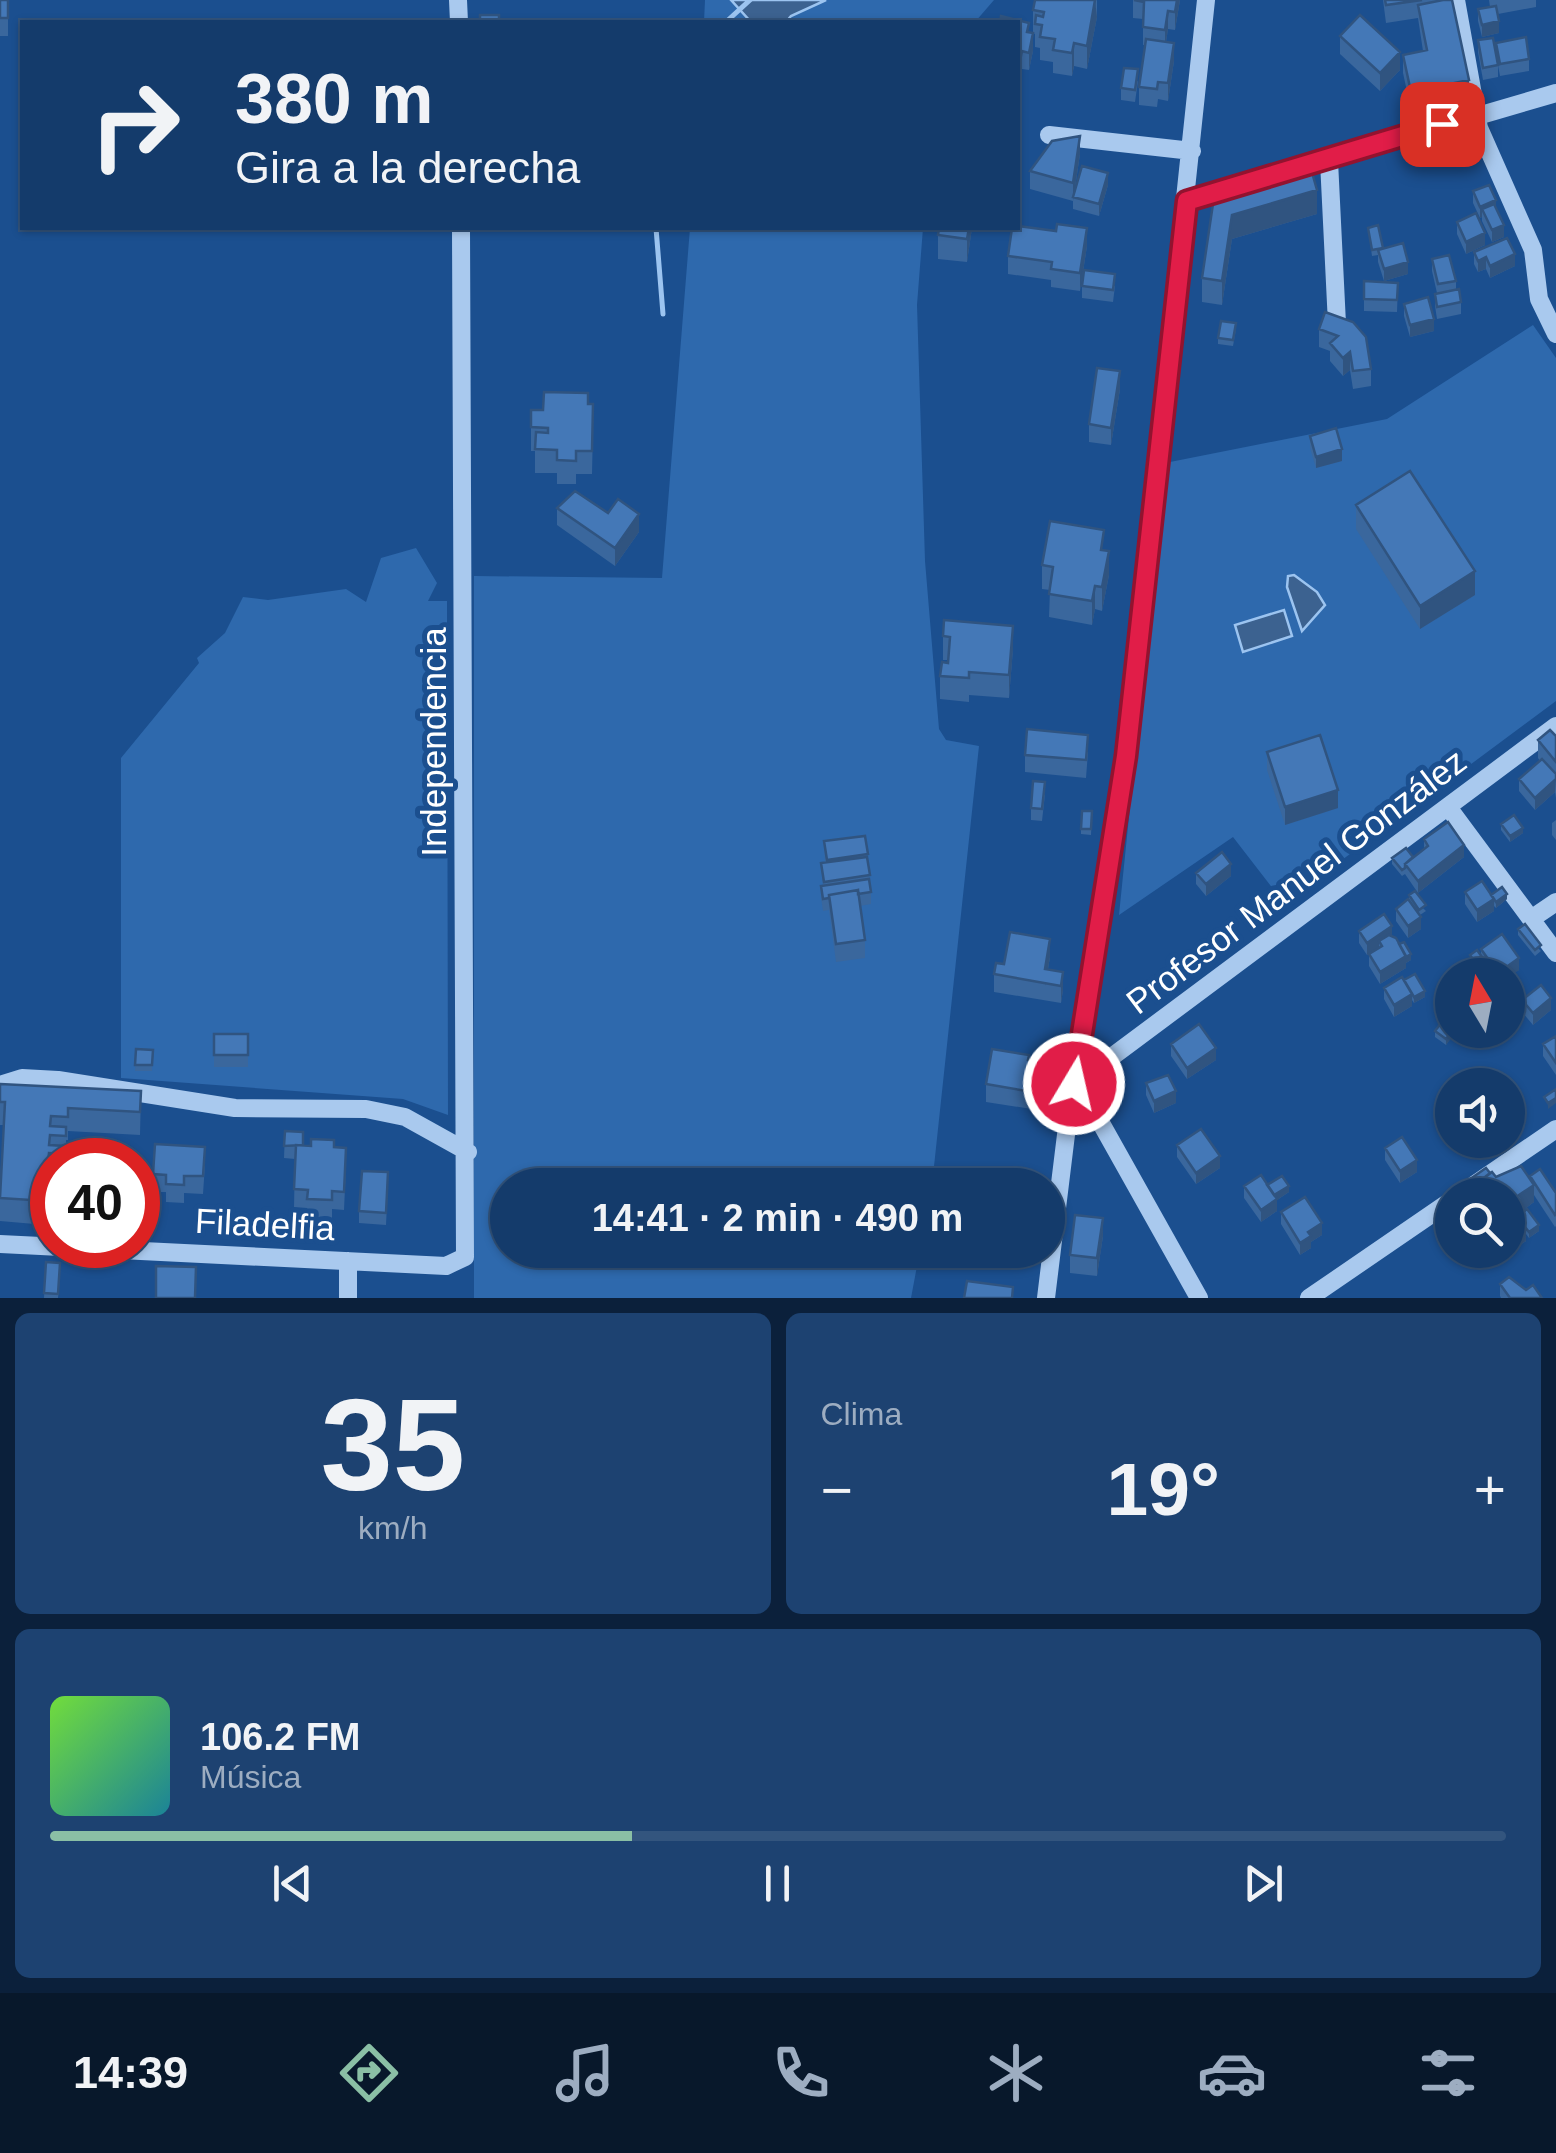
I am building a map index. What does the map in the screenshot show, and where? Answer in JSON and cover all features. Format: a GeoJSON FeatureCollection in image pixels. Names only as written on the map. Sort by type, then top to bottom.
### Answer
{"type":"FeatureCollection","features":[{"type":"Feature","properties":{"kind":"street"},"geometry":{"type":"LineString","coordinates":[[1046,1298],[1074,1084],[1126,756],[1206,0]]}},
{"type":"Feature","properties":{"kind":"street"},"geometry":{"type":"LineString","coordinates":[[1456,0],[1479,128],[1504,192],[1533,250],[1539,299],[1556,334]]}},
{"type":"Feature","properties":{"kind":"street"},"geometry":{"type":"LineString","coordinates":[[1187,201],[1479,112],[1556,93]]}},
{"type":"Feature","properties":{"kind":"street"},"geometry":{"type":"LineString","coordinates":[[1049,135],[1192,151]]}},
{"type":"Feature","properties":{"kind":"street"},"geometry":{"type":"LineString","coordinates":[[1328,161],[1337,324]]}},
{"type":"Feature","properties":{"kind":"street","name":"Independencia"},"geometry":{"type":"LineString","coordinates":[[461,230],[468,1152],[465,1256]]}},
{"type":"Feature","properties":{"kind":"street","name":"Profesor Manuel González"},"geometry":{"type":"LineString","coordinates":[[1074,1084],[1556,726]]}},
{"type":"Feature","properties":{"kind":"street"},"geometry":{"type":"LineString","coordinates":[[1448,807],[1556,953]]}},
{"type":"Feature","properties":{"kind":"street"},"geometry":{"type":"LineString","coordinates":[[1531,919],[1556,902]]}},
{"type":"Feature","properties":{"kind":"street"},"geometry":{"type":"LineString","coordinates":[[0,1085],[22,1078],[58,1080],[235,1108],[366,1109],[405,1117],[468,1152]]}},
{"type":"Feature","properties":{"kind":"street"},"geometry":{"type":"LineString","coordinates":[[1074,1084],[1088,1100],[1199,1298]]}},
{"type":"Feature","properties":{"kind":"street"},"geometry":{"type":"LineString","coordinates":[[1484,1178],[1556,1129]]}},
{"type":"Feature","properties":{"kind":"street"},"geometry":{"type":"LineString","coordinates":[[1309,1298],[1435,1212]]}},
{"type":"Feature","properties":{"kind":"street","name":"Filadelfia"},"geometry":{"type":"LineString","coordinates":[[0,1244],[446,1266],[465,1256]]}},
{"type":"Feature","properties":{"kind":"street"},"geometry":{"type":"LineString","coordinates":[[348,1261],[348,1298]]}},
{"type":"Feature","properties":{"kind":"shaded area"},"geometry":{"type":"Polygon","coordinates":[[[705,0],[994,0],[977,20],[704,20],[705,0]]]}},
{"type":"Feature","properties":{"kind":"shaded area"},"geometry":{"type":"Polygon","coordinates":[[[731,0],[826,0],[788,20],[749,20],[731,0]]]}},
{"type":"Feature","properties":{"kind":"shaded area"},"geometry":{"type":"Polygon","coordinates":[[[690,230],[923,230],[917,305],[925,561],[939,729],[946,740],[979,746],[934,1168],[490,1168],[490,1268],[917,1268],[911,1298],[474,1298],[474,576],[662,578],[690,230]]]}},
{"type":"Feature","properties":{"kind":"shaded area"},"geometry":{"type":"Polygon","coordinates":[[[1533,325],[1556,358],[1556,701],[1284,903],[1233,837],[1119,915],[1165,463],[1387,419],[1533,325]]]}},
{"type":"Feature","properties":{"kind":"shaded area"},"geometry":{"type":"Polygon","coordinates":[[[416,548],[437,583],[428,601],[447,601],[448,1115],[403,1099],[121,1078],[121,758],[199,663],[197,658],[225,633],[243,597],[268,600],[346,589],[366,602],[381,558],[416,548]]]}},
{"type":"Feature","properties":{"kind":"shaded area"},"geometry":{"type":"Polygon","coordinates":[[[1294,575],[1317,592],[1325,605],[1302,631],[1287,587],[1288,576],[1294,575]]]}},
{"type":"Feature","properties":{"kind":"shaded area"},"geometry":{"type":"Polygon","coordinates":[[[1284,610],[1292,636],[1243,652],[1235,625],[1284,610]]]}},
{"type":"Feature","properties":{"kind":"building"},"geometry":{"type":"Polygon","coordinates":[[[0,0],[8,0],[8,18],[0,18],[0,0]]]}},
{"type":"Feature","properties":{"kind":"building"},"geometry":{"type":"Polygon","coordinates":[[[1035,0],[1095,0],[1087,46],[1074,43],[1072,53],[1053,50],[1055,39],[1040,37],[1042,25],[1035,24],[1036,15],[1043,17],[1044,12],[1033,10],[1035,0]]]}},
{"type":"Feature","properties":{"kind":"building"},"geometry":{"type":"Polygon","coordinates":[[[1134,0],[1177,0],[1175,12],[1168,11],[1165,30],[1143,27],[1144,2],[1134,0]]]}},
{"type":"Feature","properties":{"kind":"building"},"geometry":{"type":"Polygon","coordinates":[[[1385,0],[1422,0],[1386,5],[1385,0]]]}},
{"type":"Feature","properties":{"kind":"building"},"geometry":{"type":"Polygon","coordinates":[[[1452,0],[1469,80],[1411,92],[1403,55],[1427,50],[1418,5],[1452,0]]]}},
{"type":"Feature","properties":{"kind":"building"},"geometry":{"type":"Polygon","coordinates":[[[1496,6],[1499,21],[1482,25],[1478,9],[1496,6]]]}},
{"type":"Feature","properties":{"kind":"building"},"geometry":{"type":"Polygon","coordinates":[[[480,15],[499,15],[499,20],[480,20],[480,15]]]}},
{"type":"Feature","properties":{"kind":"building"},"geometry":{"type":"Polygon","coordinates":[[[1360,15],[1400,52],[1380,73],[1340,36],[1360,15]]]}},
{"type":"Feature","properties":{"kind":"building"},"geometry":{"type":"Polygon","coordinates":[[[1020,21],[1029,23],[1027,32],[1033,33],[1029,53],[1022,51],[1020,61],[1020,21]]]}},
{"type":"Feature","properties":{"kind":"building"},"geometry":{"type":"Polygon","coordinates":[[[1526,37],[1529,59],[1500,64],[1496,43],[1526,37]]]}},
{"type":"Feature","properties":{"kind":"building"},"geometry":{"type":"Polygon","coordinates":[[[1493,38],[1498,65],[1483,68],[1478,40],[1493,38]]]}},
{"type":"Feature","properties":{"kind":"building"},"geometry":{"type":"Polygon","coordinates":[[[1146,39],[1174,43],[1168,83],[1158,82],[1157,89],[1139,87],[1146,39]]]}},
{"type":"Feature","properties":{"kind":"building"},"geometry":{"type":"Polygon","coordinates":[[[1124,68],[1138,69],[1135,90],[1121,88],[1124,68]]]}},
{"type":"Feature","properties":{"kind":"building"},"geometry":{"type":"Polygon","coordinates":[[[1080,136],[1073,183],[1030,171],[1052,141],[1080,136]]]}},
{"type":"Feature","properties":{"kind":"building"},"geometry":{"type":"Polygon","coordinates":[[[1082,166],[1108,173],[1099,204],[1073,197],[1082,166]]]}},
{"type":"Feature","properties":{"kind":"building"},"geometry":{"type":"Polygon","coordinates":[[[1311,169],[1317,190],[1232,215],[1222,281],[1202,278],[1214,197],[1311,169]]]}},
{"type":"Feature","properties":{"kind":"building"},"geometry":{"type":"Polygon","coordinates":[[[1489,185],[1496,200],[1480,207],[1473,191],[1489,185]]]}},
{"type":"Feature","properties":{"kind":"building"},"geometry":{"type":"Polygon","coordinates":[[[1494,204],[1504,225],[1492,230],[1482,209],[1494,204]]]}},
{"type":"Feature","properties":{"kind":"building"},"geometry":{"type":"Polygon","coordinates":[[[1476,213],[1485,233],[1466,242],[1457,222],[1476,213]]]}},
{"type":"Feature","properties":{"kind":"building"},"geometry":{"type":"Polygon","coordinates":[[[1057,224],[1087,228],[1080,273],[1051,269],[1052,262],[1008,256],[1012,230],[1020,230],[1020,226],[1056,231],[1057,224]]]}},
{"type":"Feature","properties":{"kind":"building"},"geometry":{"type":"Polygon","coordinates":[[[1378,225],[1383,248],[1372,250],[1368,228],[1378,225]]]}},
{"type":"Feature","properties":{"kind":"building"},"geometry":{"type":"Polygon","coordinates":[[[939,230],[969,230],[967,239],[938,235],[939,230]]]}},
{"type":"Feature","properties":{"kind":"building"},"geometry":{"type":"Polygon","coordinates":[[[1507,238],[1515,254],[1490,266],[1486,257],[1478,261],[1474,252],[1507,238]]]}},
{"type":"Feature","properties":{"kind":"building"},"geometry":{"type":"Polygon","coordinates":[[[1403,243],[1408,262],[1384,269],[1378,250],[1403,243]]]}},
{"type":"Feature","properties":{"kind":"building"},"geometry":{"type":"Polygon","coordinates":[[[1449,255],[1456,281],[1438,284],[1432,259],[1449,255]]]}},
{"type":"Feature","properties":{"kind":"building"},"geometry":{"type":"Polygon","coordinates":[[[1084,270],[1115,274],[1113,290],[1082,286],[1084,270]]]}},
{"type":"Feature","properties":{"kind":"building"},"geometry":{"type":"Polygon","coordinates":[[[1364,281],[1398,283],[1397,300],[1364,299],[1364,281]]]}},
{"type":"Feature","properties":{"kind":"building"},"geometry":{"type":"Polygon","coordinates":[[[1459,289],[1461,302],[1437,307],[1435,294],[1459,289]]]}},
{"type":"Feature","properties":{"kind":"building"},"geometry":{"type":"Polygon","coordinates":[[[1428,297],[1434,319],[1410,325],[1404,304],[1428,297]]]}},
{"type":"Feature","properties":{"kind":"building"},"geometry":{"type":"Polygon","coordinates":[[[1325,312],[1353,322],[1366,337],[1371,369],[1353,371],[1350,352],[1343,358],[1330,343],[1338,336],[1319,329],[1325,312]]]}},
{"type":"Feature","properties":{"kind":"building"},"geometry":{"type":"Polygon","coordinates":[[[1221,321],[1236,323],[1233,340],[1218,338],[1221,321]]]}},
{"type":"Feature","properties":{"kind":"building"},"geometry":{"type":"Polygon","coordinates":[[[1097,368],[1120,371],[1111,428],[1089,424],[1097,368]]]}},
{"type":"Feature","properties":{"kind":"building"},"geometry":{"type":"Polygon","coordinates":[[[544,392],[588,393],[588,404],[593,404],[592,451],[576,451],[576,461],[557,460],[557,450],[535,449],[536,432],[548,433],[548,428],[531,427],[531,410],[543,410],[544,392]]]}},
{"type":"Feature","properties":{"kind":"building"},"geometry":{"type":"Polygon","coordinates":[[[1336,428],[1342,449],[1316,457],[1310,436],[1336,428]]]}},
{"type":"Feature","properties":{"kind":"building"},"geometry":{"type":"Polygon","coordinates":[[[1410,471],[1475,571],[1420,606],[1356,505],[1410,471]]]}},
{"type":"Feature","properties":{"kind":"building"},"geometry":{"type":"Polygon","coordinates":[[[575,491],[608,513],[618,499],[639,514],[615,548],[557,508],[575,491]]]}},
{"type":"Feature","properties":{"kind":"building"},"geometry":{"type":"Polygon","coordinates":[[[1050,521],[1104,530],[1101,550],[1109,551],[1102,587],[1095,586],[1092,601],[1049,594],[1053,567],[1042,565],[1050,521]]]}},
{"type":"Feature","properties":{"kind":"building"},"geometry":{"type":"Polygon","coordinates":[[[944,620],[1013,626],[1009,675],[969,672],[969,678],[940,676],[942,662],[948,663],[950,637],[943,636],[944,620]]]}},
{"type":"Feature","properties":{"kind":"building"},"geometry":{"type":"Polygon","coordinates":[[[1027,729],[1088,735],[1086,760],[1025,755],[1027,729]]]}},
{"type":"Feature","properties":{"kind":"building"},"geometry":{"type":"Polygon","coordinates":[[[1550,730],[1556,736],[1556,762],[1538,740],[1550,730]]]}},
{"type":"Feature","properties":{"kind":"building"},"geometry":{"type":"Polygon","coordinates":[[[1320,735],[1338,790],[1285,807],[1267,752],[1320,735]]]}},
{"type":"Feature","properties":{"kind":"building"},"geometry":{"type":"Polygon","coordinates":[[[1542,759],[1556,779],[1535,798],[1519,779],[1542,759]]]}},
{"type":"Feature","properties":{"kind":"building"},"geometry":{"type":"Polygon","coordinates":[[[1033,781],[1045,782],[1042,809],[1031,808],[1033,781]]]}},
{"type":"Feature","properties":{"kind":"building"},"geometry":{"type":"Polygon","coordinates":[[[1082,811],[1092,811],[1091,829],[1081,829],[1082,811]]]}},
{"type":"Feature","properties":{"kind":"building"},"geometry":{"type":"Polygon","coordinates":[[[1514,815],[1523,828],[1510,836],[1501,824],[1514,815]]]}},
{"type":"Feature","properties":{"kind":"building"},"geometry":{"type":"Polygon","coordinates":[[[1448,822],[1464,845],[1418,881],[1405,864],[1428,846],[1424,839],[1448,822]]]}},
{"type":"Feature","properties":{"kind":"building"},"geometry":{"type":"Polygon","coordinates":[[[865,836],[868,854],[827,860],[824,841],[865,836]]]}},
{"type":"Feature","properties":{"kind":"building"},"geometry":{"type":"Polygon","coordinates":[[[1406,848],[1413,857],[1402,870],[1392,858],[1406,848]]]}},
{"type":"Feature","properties":{"kind":"building"},"geometry":{"type":"Polygon","coordinates":[[[1222,852],[1231,864],[1206,884],[1196,873],[1222,852]]]}},
{"type":"Feature","properties":{"kind":"building"},"geometry":{"type":"Polygon","coordinates":[[[867,857],[870,875],[824,882],[821,863],[867,857]]]}},
{"type":"Feature","properties":{"kind":"building"},"geometry":{"type":"Polygon","coordinates":[[[869,879],[871,892],[858,894],[858,890],[823,899],[821,886],[869,879]]]}},
{"type":"Feature","properties":{"kind":"building"},"geometry":{"type":"Polygon","coordinates":[[[1482,881],[1494,899],[1477,910],[1465,892],[1482,881]]]}},
{"type":"Feature","properties":{"kind":"building"},"geometry":{"type":"Polygon","coordinates":[[[1502,887],[1507,894],[1496,902],[1491,895],[1502,887]]]}},
{"type":"Feature","properties":{"kind":"building"},"geometry":{"type":"Polygon","coordinates":[[[858,890],[865,940],[836,944],[829,895],[858,890]]]}},
{"type":"Feature","properties":{"kind":"building"},"geometry":{"type":"Polygon","coordinates":[[[1415,891],[1426,905],[1419,910],[1409,895],[1415,891]]]}},
{"type":"Feature","properties":{"kind":"building"},"geometry":{"type":"Polygon","coordinates":[[[1408,899],[1421,917],[1408,926],[1396,909],[1408,899]]]}},
{"type":"Feature","properties":{"kind":"building"},"geometry":{"type":"Polygon","coordinates":[[[1384,914],[1392,926],[1367,943],[1359,931],[1384,914]]]}},
{"type":"Feature","properties":{"kind":"building"},"geometry":{"type":"Polygon","coordinates":[[[1525,924],[1541,945],[1535,950],[1518,929],[1525,924]]]}},
{"type":"Feature","properties":{"kind":"building"},"geometry":{"type":"Polygon","coordinates":[[[1010,932],[1050,939],[1045,969],[1063,972],[1061,986],[994,974],[996,963],[1004,964],[1010,932]]]}},
{"type":"Feature","properties":{"kind":"building"},"geometry":{"type":"Polygon","coordinates":[[[1502,934],[1519,958],[1487,958],[1481,949],[1502,934]]]}},
{"type":"Feature","properties":{"kind":"building"},"geometry":{"type":"Polygon","coordinates":[[[1389,935],[1396,938],[1406,956],[1380,972],[1369,954],[1382,946],[1379,941],[1389,935]]]}},
{"type":"Feature","properties":{"kind":"building"},"geometry":{"type":"Polygon","coordinates":[[[1404,942],[1411,954],[1406,957],[1399,944],[1404,942]]]}},
{"type":"Feature","properties":{"kind":"building"},"geometry":{"type":"Polygon","coordinates":[[[1415,974],[1425,991],[1414,997],[1404,980],[1415,974]]]}},
{"type":"Feature","properties":{"kind":"building"},"geometry":{"type":"Polygon","coordinates":[[[1402,977],[1412,994],[1394,1005],[1384,988],[1402,977]]]}},
{"type":"Feature","properties":{"kind":"building"},"geometry":{"type":"Polygon","coordinates":[[[1541,985],[1551,998],[1533,1013],[1525,998],[1541,985]]]}},
{"type":"Feature","properties":{"kind":"building"},"geometry":{"type":"Polygon","coordinates":[[[1199,1024],[1216,1048],[1187,1068],[1171,1044],[1199,1024]]]}},
{"type":"Feature","properties":{"kind":"building"},"geometry":{"type":"Polygon","coordinates":[[[214,1034],[248,1034],[248,1055],[214,1055],[214,1034]]]}},
{"type":"Feature","properties":{"kind":"building"},"geometry":{"type":"Polygon","coordinates":[[[1556,1036],[1556,1063],[1543,1044],[1556,1036]]]}},
{"type":"Feature","properties":{"kind":"building"},"geometry":{"type":"Polygon","coordinates":[[[136,1049],[153,1050],[152,1065],[135,1065],[136,1049]]]}},
{"type":"Feature","properties":{"kind":"building"},"geometry":{"type":"Polygon","coordinates":[[[992,1049],[1029,1055],[1028,1060],[1043,1063],[1038,1093],[986,1084],[992,1049]]]}},
{"type":"Feature","properties":{"kind":"building"},"geometry":{"type":"Polygon","coordinates":[[[1168,1075],[1176,1091],[1154,1101],[1146,1083],[1168,1075]]]}},
{"type":"Feature","properties":{"kind":"building"},"geometry":{"type":"Polygon","coordinates":[[[0,1084],[141,1091],[140,1112],[68,1108],[68,1117],[51,1116],[50,1126],[66,1127],[66,1136],[30,1138],[30,1200],[0,1198],[5,1102],[0,1102],[0,1084]]]}},
{"type":"Feature","properties":{"kind":"building"},"geometry":{"type":"Polygon","coordinates":[[[1556,1089],[1556,1098],[1548,1103],[1544,1097],[1556,1089]]]}},
{"type":"Feature","properties":{"kind":"building"},"geometry":{"type":"Polygon","coordinates":[[[1201,1129],[1220,1156],[1196,1173],[1177,1145],[1201,1129]]]}},
{"type":"Feature","properties":{"kind":"building"},"geometry":{"type":"Polygon","coordinates":[[[285,1131],[303,1132],[303,1145],[284,1146],[285,1131]]]}},
{"type":"Feature","properties":{"kind":"building"},"geometry":{"type":"Polygon","coordinates":[[[1402,1137],[1417,1160],[1400,1171],[1385,1148],[1402,1137]]]}},
{"type":"Feature","properties":{"kind":"building"},"geometry":{"type":"Polygon","coordinates":[[[311,1139],[334,1140],[334,1147],[346,1148],[344,1192],[332,1191],[332,1200],[307,1199],[308,1190],[294,1189],[296,1145],[311,1146],[311,1139]]]}},
{"type":"Feature","properties":{"kind":"building"},"geometry":{"type":"Polygon","coordinates":[[[160,1144],[205,1147],[203,1176],[184,1176],[184,1185],[166,1184],[166,1175],[160,1175],[160,1144]]]}},
{"type":"Feature","properties":{"kind":"building"},"geometry":{"type":"Polygon","coordinates":[[[1521,1166],[1534,1185],[1525,1191],[1525,1178],[1484,1178],[1492,1172],[1496,1177],[1521,1166]]]}},
{"type":"Feature","properties":{"kind":"building"},"geometry":{"type":"Polygon","coordinates":[[[1486,1168],[1490,1173],[1484,1178],[1472,1178],[1486,1168]]]}},
{"type":"Feature","properties":{"kind":"building"},"geometry":{"type":"Polygon","coordinates":[[[1540,1169],[1556,1193],[1555,1215],[1530,1176],[1540,1169]]]}},
{"type":"Feature","properties":{"kind":"building"},"geometry":{"type":"Polygon","coordinates":[[[362,1171],[388,1172],[386,1213],[359,1211],[362,1171]]]}},
{"type":"Feature","properties":{"kind":"building"},"geometry":{"type":"Polygon","coordinates":[[[1261,1175],[1277,1199],[1261,1210],[1244,1186],[1261,1175]]]}},
{"type":"Feature","properties":{"kind":"building"},"geometry":{"type":"Polygon","coordinates":[[[1282,1176],[1289,1186],[1274,1195],[1267,1185],[1282,1176]]]}},
{"type":"Feature","properties":{"kind":"building"},"geometry":{"type":"Polygon","coordinates":[[[1305,1197],[1322,1223],[1300,1243],[1281,1212],[1305,1197]]]}},
{"type":"Feature","properties":{"kind":"building"},"geometry":{"type":"Polygon","coordinates":[[[1525,1211],[1539,1225],[1529,1232],[1525,1227],[1525,1211]]]}},
{"type":"Feature","properties":{"kind":"building"},"geometry":{"type":"Polygon","coordinates":[[[1075,1215],[1103,1218],[1097,1258],[1070,1255],[1075,1215]]]}},
{"type":"Feature","properties":{"kind":"building"},"geometry":{"type":"Polygon","coordinates":[[[196,1267],[195,1298],[156,1298],[156,1268],[196,1267]]]}},
{"type":"Feature","properties":{"kind":"building"},"geometry":{"type":"Polygon","coordinates":[[[46,1268],[60,1268],[58,1294],[44,1293],[46,1268]]]}},
{"type":"Feature","properties":{"kind":"building"},"geometry":{"type":"Polygon","coordinates":[[[1509,1277],[1526,1290],[1533,1285],[1542,1298],[1510,1298],[1500,1284],[1509,1277]]]}},
{"type":"Feature","properties":{"kind":"building"},"geometry":{"type":"Polygon","coordinates":[[[967,1281],[1013,1287],[1012,1298],[964,1298],[967,1281]]]}},
{"type":"Feature","properties":{"kind":"waterway"},"geometry":{"type":"LineString","coordinates":[[728,20],[750,0]]}},
{"type":"Feature","properties":{"kind":"waterway"},"geometry":{"type":"LineString","coordinates":[[656,230],[663,314]]}},
{"type":"Feature","properties":{"kind":"route"},"geometry":{"type":"LineString","coordinates":[[1074,1084],[1126,756],[1187,201],[1442,124]]}}]}
